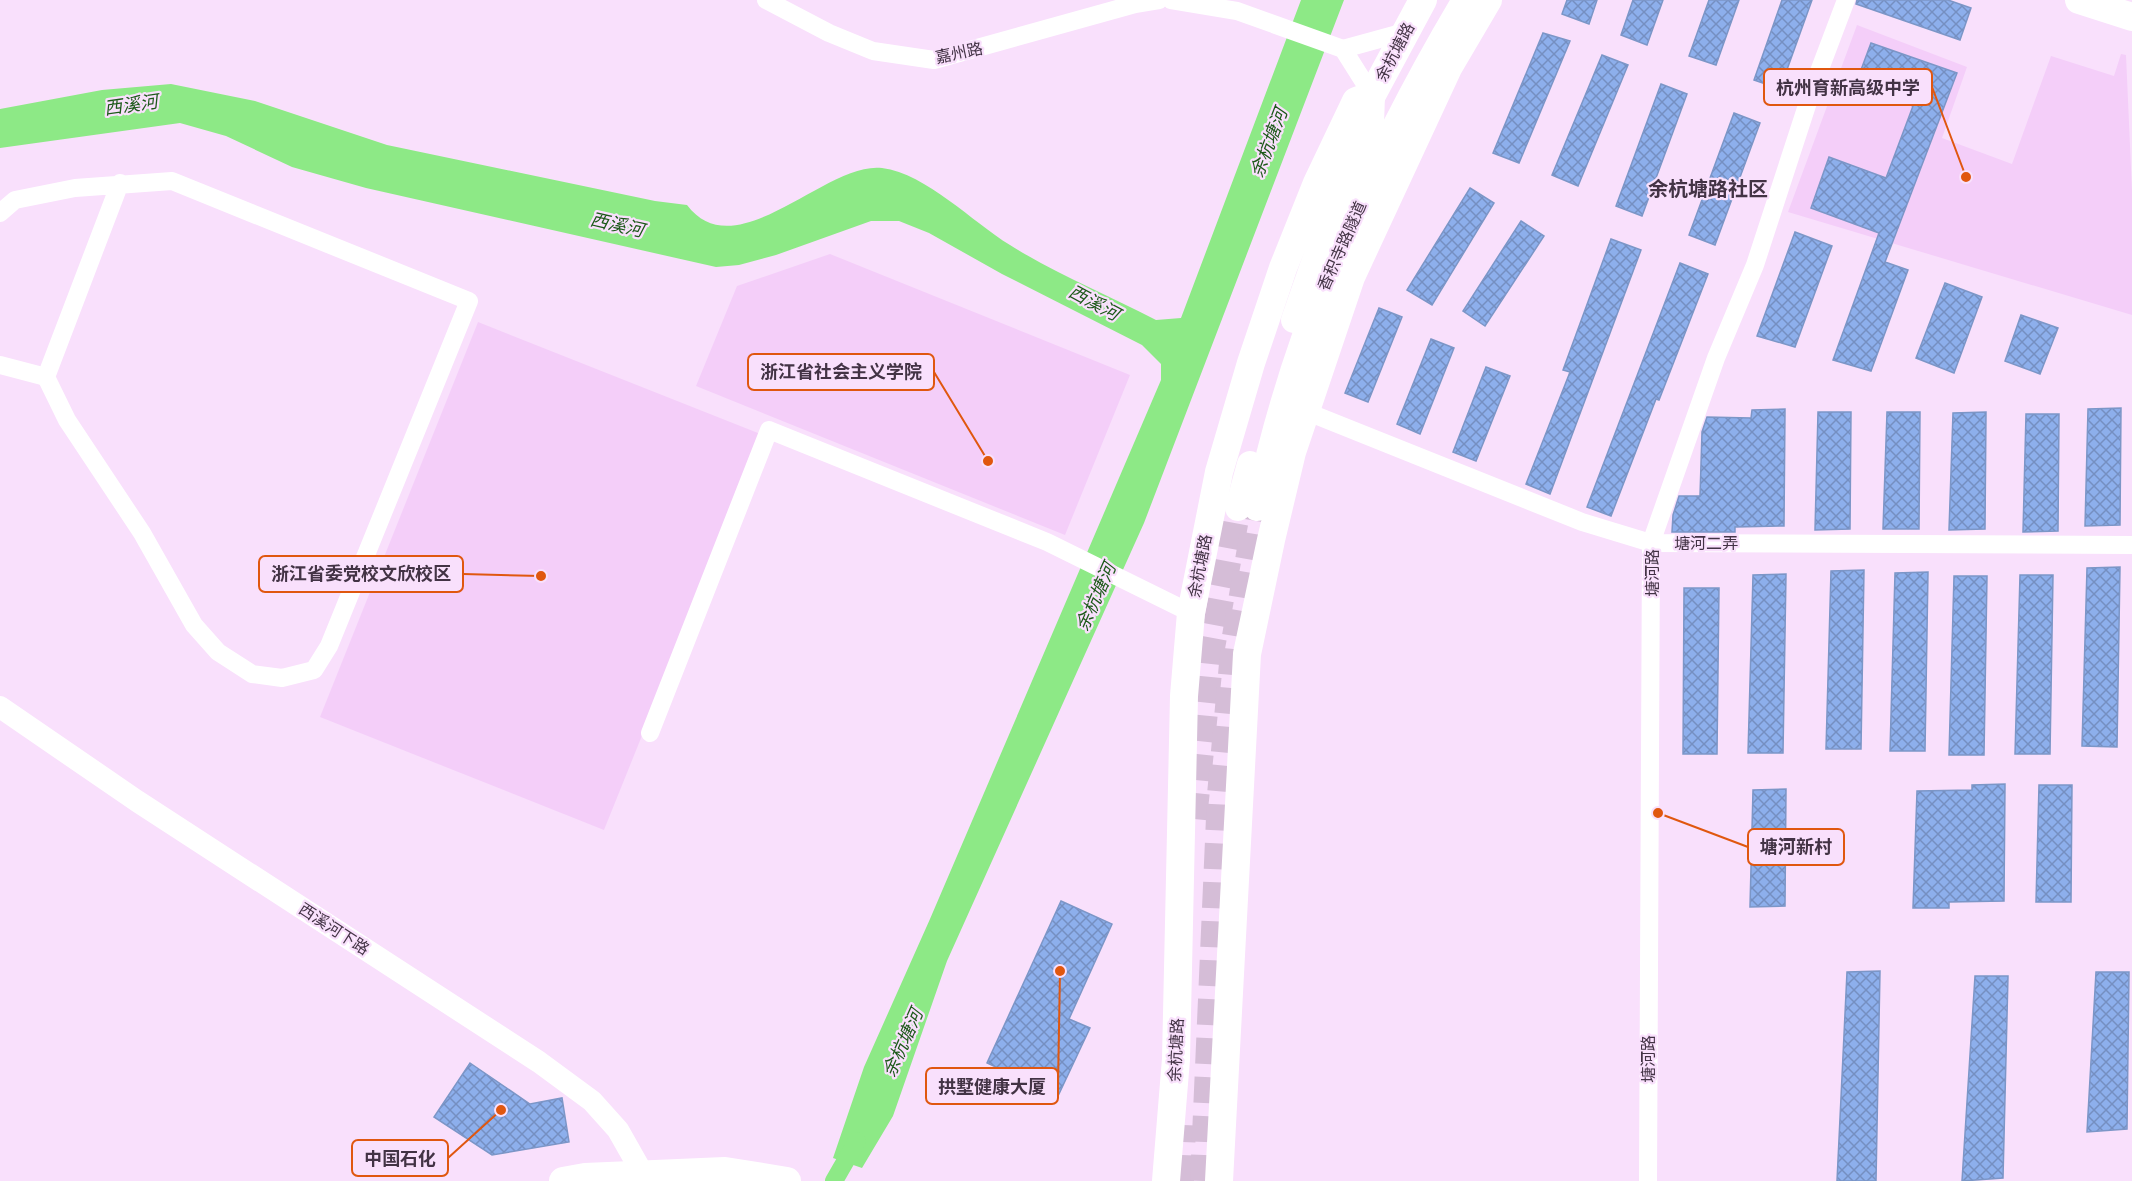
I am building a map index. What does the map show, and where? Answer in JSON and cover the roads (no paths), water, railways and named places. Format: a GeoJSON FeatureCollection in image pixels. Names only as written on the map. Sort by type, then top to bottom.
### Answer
{"type":"FeatureCollection","features":[{"type":"Feature","properties":{"kind":"main road","name":"余杭塘路"},"geometry":{"type":"LineString","coordinates":[[1166,1181],[1176,1059],[1184,696],[1191,613],[1219,472],[1251,363],[1283,268],[1317,183],[1356,101],[1372,95],[1423,0]]}},
{"type":"Feature","properties":{"kind":"main road","name":"香积寺路隧道"},"geometry":{"type":"LineString","coordinates":[[1372,95],[1371,124],[1334,205],[1308,274],[1270,392],[1248,508],[1319,296],[1396,123],[1465,0]]}},
{"type":"Feature","properties":{"kind":"main road"},"geometry":{"type":"LineString","coordinates":[[1220,1181],[1247,654],[1292,452],[1351,277],[1448,68],[1488,0]]}},
{"type":"Feature","properties":{"kind":"main road"},"geometry":{"type":"LineString","coordinates":[[2079,0],[2132,17]]}},
{"type":"Feature","properties":{"kind":"main road"},"geometry":{"type":"LineString","coordinates":[[578,1180],[725,1171],[787,1181]]}},
{"type":"Feature","properties":{"kind":"street","name":"嘉州路"},"geometry":{"type":"LineString","coordinates":[[766,0],[829,33],[873,51],[934,60],[1135,4],[1159,0]]}},
{"type":"Feature","properties":{"kind":"street"},"geometry":{"type":"LineString","coordinates":[[1171,0],[1200,3],[1264,19],[1343,49],[1405,32]]}},
{"type":"Feature","properties":{"kind":"street","name":"塘河路"},"geometry":{"type":"LineString","coordinates":[[1648,1181],[1651,543],[1716,358],[1755,265],[1812,90],[1846,0]]}},
{"type":"Feature","properties":{"kind":"street"},"geometry":{"type":"LineString","coordinates":[[1343,49],[1372,95]]}},
{"type":"Feature","properties":{"kind":"street"},"geometry":{"type":"LineString","coordinates":[[0,213],[15,200],[75,188],[120,183],[172,181],[469,301],[329,646],[314,670],[282,678],[252,674],[212,645],[194,625],[142,533],[67,420],[46,377],[120,183]]}},
{"type":"Feature","properties":{"kind":"street"},"geometry":{"type":"LineString","coordinates":[[0,364],[46,377]]}},
{"type":"Feature","properties":{"kind":"street","name":"塘河二弄"},"geometry":{"type":"LineString","coordinates":[[1305,411],[1582,522],[1651,543],[2132,545]]}},
{"type":"Feature","properties":{"kind":"street"},"geometry":{"type":"LineString","coordinates":[[650,733],[769,430],[1071,553],[1191,613]]}},
{"type":"Feature","properties":{"kind":"street","name":"西溪河下路"},"geometry":{"type":"LineString","coordinates":[[0,707],[137,801],[557,1075],[592,1101],[618,1130],[644,1176]]}},
{"type":"Feature","properties":{"kind":"water","name":"西溪河"},"geometry":{"type":"Polygon","coordinates":[[[1301,0],[1344,0],[1144,523],[947,961],[893,1116],[862,1168],[833,1158],[864,1067],[930,919],[1161,380],[1161,364],[1142,345],[1002,274],[929,233],[899,221],[871,221],[776,255],[739,265],[716,267],[366,188],[292,167],[226,136],[180,123],[0,148],[0,109],[102,90],[171,84],[255,101],[387,145],[655,201],[687,205],[707,222],[730,226],[755,220],[860,170],[882,168],[916,179],[1010,245],[1064,275],[1156,320],[1181,318],[1301,0]]]}},
{"type":"Feature","properties":{"kind":"waterway","name":"余杭塘河"},"geometry":{"type":"LineString","coordinates":[[834,1181],[857,1141]]}},
{"type":"Feature","properties":{"kind":"tunnel"},"geometry":{"type":"LineString","coordinates":[[1194,819],[1211,653],[1238,508]]}},
{"type":"Feature","properties":{"kind":"tunnel"},"geometry":{"type":"LineString","coordinates":[[1203,1181],[1220,795],[1234,642],[1257,508]]}},
{"type":"Feature","properties":{"kind":"tunnel"},"geometry":{"type":"LineString","coordinates":[[1181,1181],[1183,1125]]}},
{"type":"Feature","properties":{"kind":"place","name":"杭州育新高级中学"},"geometry":{"type":"Point","coordinates":[1966,177]}},
{"type":"Feature","properties":{"kind":"place","name":"浙江省社会主义学院"},"geometry":{"type":"Point","coordinates":[988,461]}},
{"type":"Feature","properties":{"kind":"place","name":"浙江省委党校文欣校区"},"geometry":{"type":"Point","coordinates":[541,576]}},
{"type":"Feature","properties":{"kind":"place","name":"塘河新村"},"geometry":{"type":"Point","coordinates":[1658,813]}},
{"type":"Feature","properties":{"kind":"place","name":"拱墅健康大厦"},"geometry":{"type":"Point","coordinates":[1060,971]}},
{"type":"Feature","properties":{"kind":"place","name":"中国石化"},"geometry":{"type":"Point","coordinates":[501,1110]}},
{"type":"Feature","properties":{"kind":"district","name":"余杭塘路社区"},"geometry":{"type":"Point","coordinates":[1708,189]}}]}
